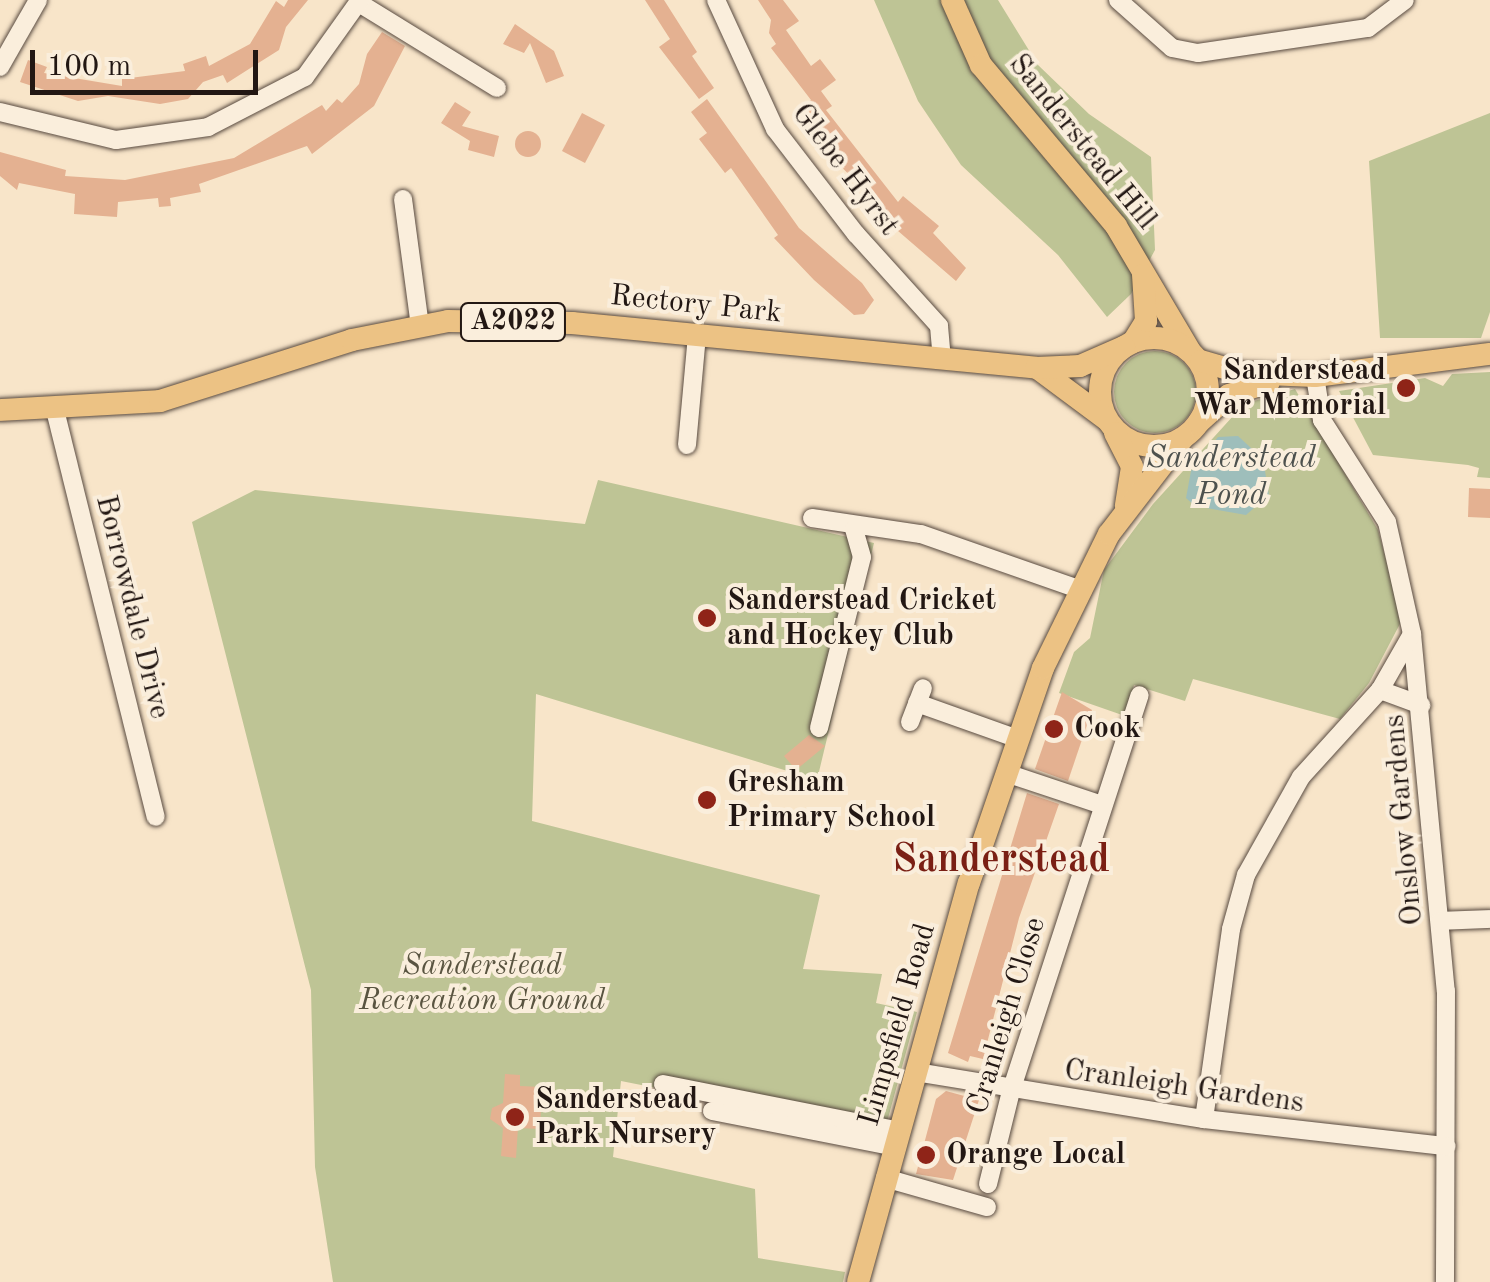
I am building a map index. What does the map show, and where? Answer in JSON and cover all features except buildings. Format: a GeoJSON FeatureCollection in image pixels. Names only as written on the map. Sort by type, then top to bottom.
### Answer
{"type":"FeatureCollection","features":[{"type":"Feature","properties":{"kind":"main road","name":"Sanderstead Hill"},"geometry":{"type":"LineString","coordinates":[[952,0],[980,64],[1142,266],[1196,356]]}},
{"type":"Feature","properties":{"kind":"main road","name":"Sanderstead Hill"},"geometry":{"type":"LineString","coordinates":[[1128,345],[1146,321],[1142,266]]}},
{"type":"Feature","properties":{"kind":"main road","name":"Rectory Park"},"geometry":{"type":"LineString","coordinates":[[0,410],[55,410],[160,401],[352,340],[420,326],[572,322],[1036,368],[1080,366],[1128,345]]}},
{"type":"Feature","properties":{"kind":"main road"},"geometry":{"type":"LineString","coordinates":[[1304,376],[1242,373],[1160,338],[1128,345],[1102,384],[1110,426],[1150,448],[1187,434],[1229,395],[1304,376],[1490,354]]}},
{"type":"Feature","properties":{"kind":"main road"},"geometry":{"type":"LineString","coordinates":[[1187,434],[1206,394],[1196,356]]}},
{"type":"Feature","properties":{"kind":"main road","name":"Rectory Park"},"geometry":{"type":"LineString","coordinates":[[1036,368],[1075,391],[1110,426]]}},
{"type":"Feature","properties":{"kind":"main road","name":"Limpsfield Road"},"geometry":{"type":"LineString","coordinates":[[1110,426],[1133,475],[1124,514]]}},
{"type":"Feature","properties":{"kind":"main road","name":"Limpsfield Road"},"geometry":{"type":"LineString","coordinates":[[859,1282],[916,1072],[1018,739],[1078,589],[1124,514],[1187,434]]}},
{"type":"Feature","properties":{"kind":"street"},"geometry":{"type":"LineString","coordinates":[[0,67],[38,0]]}},
{"type":"Feature","properties":{"kind":"street","name":"Glebe Hyrst"},"geometry":{"type":"LineString","coordinates":[[716,0],[775,129],[856,234],[940,326],[942,360]]}},
{"type":"Feature","properties":{"kind":"street"},"geometry":{"type":"LineString","coordinates":[[1118,0],[1172,48],[1198,54],[1368,28],[1405,0]]}},
{"type":"Feature","properties":{"kind":"street"},"geometry":{"type":"LineString","coordinates":[[0,112],[101,139],[208,127],[305,77],[360,1],[497,88]]}},
{"type":"Feature","properties":{"kind":"street"},"geometry":{"type":"LineString","coordinates":[[403,200],[420,326]]}},
{"type":"Feature","properties":{"kind":"street"},"geometry":{"type":"LineString","coordinates":[[687,445],[698,335]]}},
{"type":"Feature","properties":{"kind":"street","name":"Onslow Gardens"},"geometry":{"type":"LineString","coordinates":[[1304,376],[1322,420],[1388,522],[1412,634],[1440,921],[1445,1282]]}},
{"type":"Feature","properties":{"kind":"street","name":"Borrowdale Drive"},"geometry":{"type":"LineString","coordinates":[[55,410],[156,817]]}},
{"type":"Feature","properties":{"kind":"street"},"geometry":{"type":"LineString","coordinates":[[812,518],[854,529],[921,534],[1078,589]]}},
{"type":"Feature","properties":{"kind":"street"},"geometry":{"type":"LineString","coordinates":[[819,728],[862,556],[854,529]]}},
{"type":"Feature","properties":{"kind":"street"},"geometry":{"type":"LineString","coordinates":[[1204,1119],[1231,928],[1246,876],[1301,777],[1380,690],[1412,634]]}},
{"type":"Feature","properties":{"kind":"street"},"geometry":{"type":"LineString","coordinates":[[1380,690],[1422,706]]}},
{"type":"Feature","properties":{"kind":"street","name":"Cranleigh Close"},"geometry":{"type":"LineString","coordinates":[[988,1184],[1012,1090],[1140,695]]}},
{"type":"Feature","properties":{"kind":"street"},"geometry":{"type":"LineString","coordinates":[[910,722],[920,696],[1018,739]]}},
{"type":"Feature","properties":{"kind":"street"},"geometry":{"type":"LineString","coordinates":[[1006,772],[1102,804]]}},
{"type":"Feature","properties":{"kind":"street"},"geometry":{"type":"LineString","coordinates":[[1440,921],[1490,918]]}},
{"type":"Feature","properties":{"kind":"street","name":"Cranleigh Gardens"},"geometry":{"type":"LineString","coordinates":[[916,1072],[1204,1119],[1446,1146]]}},
{"type":"Feature","properties":{"kind":"street"},"geometry":{"type":"LineString","coordinates":[[663,1084],[898,1139]]}},
{"type":"Feature","properties":{"kind":"street"},"geometry":{"type":"LineString","coordinates":[[712,1111],[898,1139]]}},
{"type":"Feature","properties":{"kind":"street"},"geometry":{"type":"LineString","coordinates":[[885,1178],[987,1207]]}},
{"type":"Feature","properties":{"kind":"green space"},"geometry":{"type":"Polygon","coordinates":[[[874,0],[998,0],[1038,65],[1089,114],[1151,157],[1155,250],[1131,294],[1107,317],[1058,255],[961,165],[918,101],[874,0]]]}},
{"type":"Feature","properties":{"kind":"green space"},"geometry":{"type":"Polygon","coordinates":[[[1490,113],[1490,312],[1481,338],[1380,338],[1369,161],[1490,113]]]}},
{"type":"Feature","properties":{"kind":"green space"},"geometry":{"type":"Polygon","coordinates":[[[1155,351],[1171,354],[1184,363],[1193,376],[1193,408],[1184,421],[1171,430],[1155,433],[1139,430],[1126,421],[1117,408],[1114,392],[1117,376],[1126,363],[1139,354],[1155,351]]]}},
{"type":"Feature","properties":{"kind":"green space"},"geometry":{"type":"Polygon","coordinates":[[[1490,372],[1490,478],[1477,477],[1479,468],[1468,465],[1373,455],[1339,391],[1425,378],[1443,386],[1452,374],[1490,372]]]}},
{"type":"Feature","properties":{"kind":"green space"},"geometry":{"type":"Polygon","coordinates":[[[1295,389],[1378,530],[1402,620],[1369,683],[1340,719],[1193,679],[1185,701],[1134,685],[1125,716],[1059,693],[1074,652],[1090,638],[1104,570],[1153,504],[1244,404],[1295,389]]]}},
{"type":"Feature","properties":{"kind":"green space","name":"Sanderstead Recreation Ground"},"geometry":{"type":"Polygon","coordinates":[[[598,480],[874,543],[817,780],[536,694],[532,821],[820,895],[803,969],[882,974],[876,1003],[917,1012],[884,1133],[621,1081],[613,1157],[755,1189],[758,1258],[845,1272],[843,1282],[333,1282],[315,1167],[311,990],[192,522],[255,490],[585,524],[598,480]]]}},
{"type":"Feature","properties":{"kind":"water","name":"Sanderstead Pond"},"geometry":{"type":"Polygon","coordinates":[[[1238,436],[1263,459],[1269,495],[1246,515],[1195,506],[1186,498],[1191,471],[1218,437],[1238,436]]]}},
{"type":"Feature","properties":{"kind":"place","name":"Sanderstead War Memorial"},"geometry":{"type":"Point","coordinates":[1406,388]}},
{"type":"Feature","properties":{"kind":"place","name":"Sanderstead Cricket and Hockey Club"},"geometry":{"type":"Point","coordinates":[707,618]}},
{"type":"Feature","properties":{"kind":"place","name":"Cook"},"geometry":{"type":"Point","coordinates":[1054,729]}},
{"type":"Feature","properties":{"kind":"place","name":"Gresham Primary School"},"geometry":{"type":"Point","coordinates":[707,800]}},
{"type":"Feature","properties":{"kind":"place","name":"Sanderstead Park Nursery"},"geometry":{"type":"Point","coordinates":[515,1117]}},
{"type":"Feature","properties":{"kind":"place","name":"Orange Local"},"geometry":{"type":"Point","coordinates":[926,1155]}},
{"type":"Feature","properties":{"kind":"district","name":"Sanderstead"},"geometry":{"type":"Point","coordinates":[1001,861]}}]}
